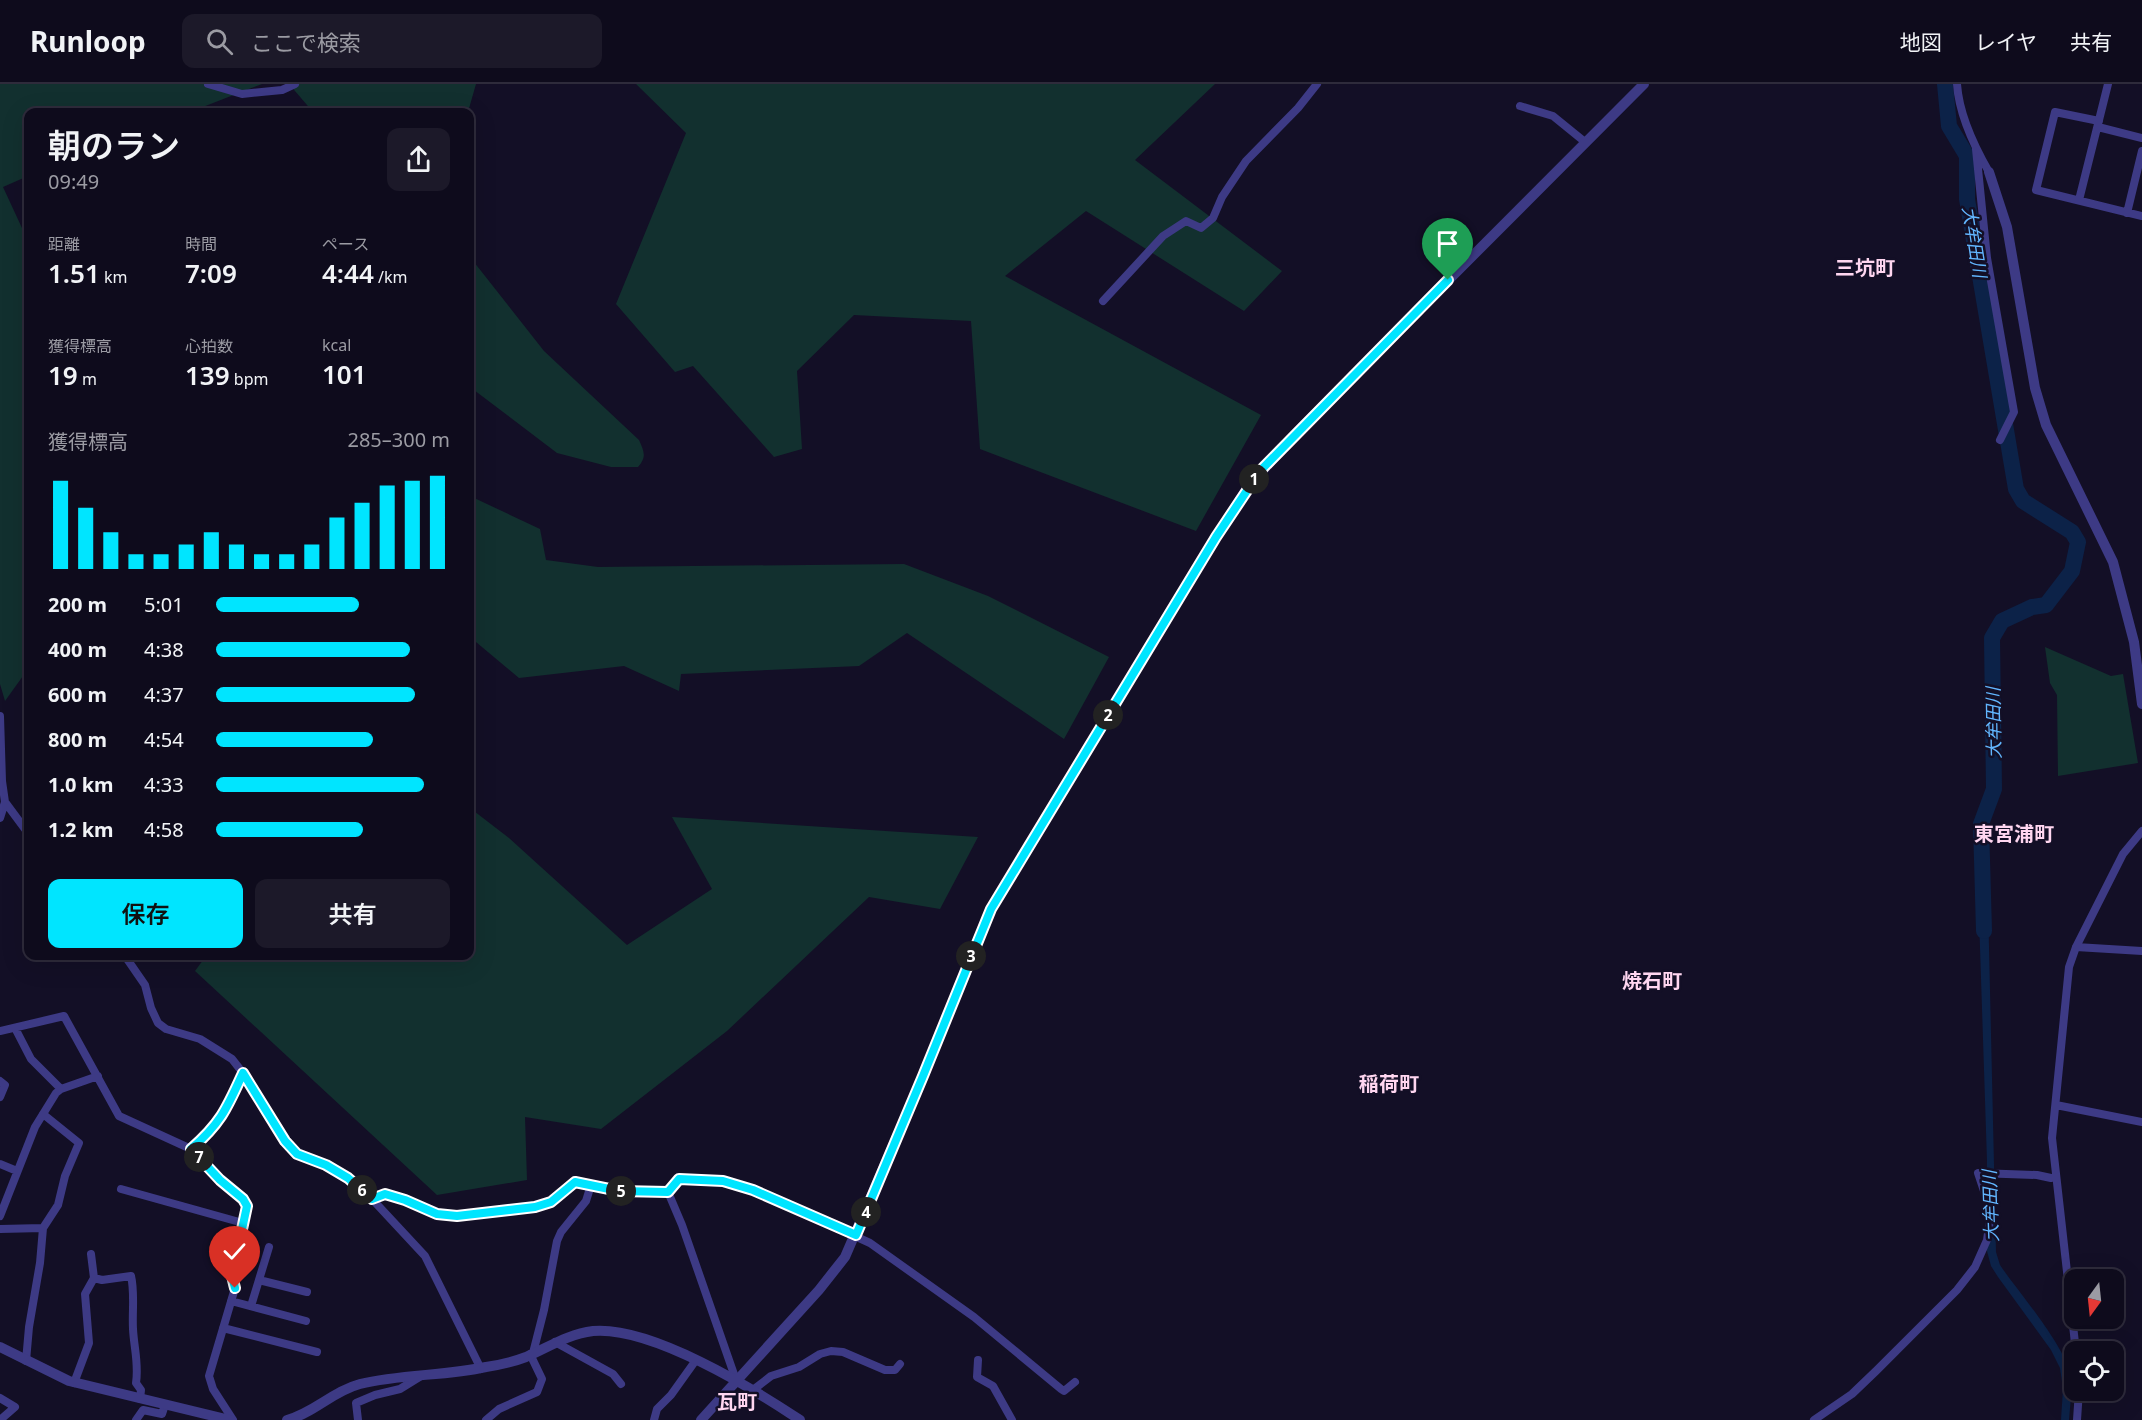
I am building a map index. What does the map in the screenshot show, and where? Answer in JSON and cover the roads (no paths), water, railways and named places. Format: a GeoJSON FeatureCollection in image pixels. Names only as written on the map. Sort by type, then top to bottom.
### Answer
{"type":"FeatureCollection","features":[{"type":"Feature","properties":{"kind":"street"},"geometry":{"type":"LineString","coordinates":[[208,84],[242,94],[282,90],[296,84]]}},
{"type":"Feature","properties":{"kind":"street"},"geometry":{"type":"LineString","coordinates":[[1103,301],[1163,236],[1185,221],[1201,228],[1213,218],[1222,196],[1245,161],[1298,108],[1317,84]]}},
{"type":"Feature","properties":{"kind":"street"},"geometry":{"type":"LineString","coordinates":[[701,1420],[833,1275],[856,1235],[991,909],[1248,487],[1296,433],[1644,84]]}},
{"type":"Feature","properties":{"kind":"street"},"geometry":{"type":"LineString","coordinates":[[1957,84],[1958,96],[1976,149],[1989,172],[2007,227],[2036,388],[2046,425],[2114,562],[2134,642],[2142,704]]}},
{"type":"Feature","properties":{"kind":"street"},"geometry":{"type":"LineString","coordinates":[[2079,200],[2108,84]]}},
{"type":"Feature","properties":{"kind":"street"},"geometry":{"type":"LineString","coordinates":[[1520,106],[1553,116],[1585,142]]}},
{"type":"Feature","properties":{"kind":"street"},"geometry":{"type":"LineString","coordinates":[[2142,138],[2055,112],[2036,190],[2142,216]]}},
{"type":"Feature","properties":{"kind":"street"},"geometry":{"type":"LineString","coordinates":[[1976,149],[1987,258],[2014,412],[2000,440]]}},
{"type":"Feature","properties":{"kind":"street"},"geometry":{"type":"LineString","coordinates":[[2127,213],[2142,151]]}},
{"type":"Feature","properties":{"kind":"street"},"geometry":{"type":"LineString","coordinates":[[0,716],[5,802],[0,818]]}},
{"type":"Feature","properties":{"kind":"street"},"geometry":{"type":"LineString","coordinates":[[5,802],[24,828]]}},
{"type":"Feature","properties":{"kind":"street"},"geometry":{"type":"LineString","coordinates":[[2075,1341],[2052,1138],[2069,967],[2076,947],[2123,854],[2142,831]]}},
{"type":"Feature","properties":{"kind":"street"},"geometry":{"type":"LineString","coordinates":[[2076,947],[2142,951]]}},
{"type":"Feature","properties":{"kind":"street"},"geometry":{"type":"LineString","coordinates":[[131,960],[145,985],[158,1023],[166,1029],[200,1040],[232,1059],[285,1141],[297,1154],[326,1165],[348,1178],[372,1199],[425,1256],[481,1369]]}},
{"type":"Feature","properties":{"kind":"street"},"geometry":{"type":"LineString","coordinates":[[0,1031],[64,1016],[119,1116],[191,1149],[220,1180],[243,1199],[247,1206],[232,1276],[235,1288],[209,1376],[213,1389],[232,1420]]}},
{"type":"Feature","properties":{"kind":"street"},"geometry":{"type":"LineString","coordinates":[[15,1028],[31,1059],[61,1089]]}},
{"type":"Feature","properties":{"kind":"street"},"geometry":{"type":"LineString","coordinates":[[191,1149],[210,1133],[224,1116],[243,1073]]}},
{"type":"Feature","properties":{"kind":"street"},"geometry":{"type":"LineString","coordinates":[[0,1216],[35,1126],[56,1093],[61,1089],[98,1076]]}},
{"type":"Feature","properties":{"kind":"street"},"geometry":{"type":"LineString","coordinates":[[0,1081],[5,1085],[0,1097]]}},
{"type":"Feature","properties":{"kind":"street"},"geometry":{"type":"LineString","coordinates":[[2056,1105],[2142,1122]]}},
{"type":"Feature","properties":{"kind":"street"},"geometry":{"type":"LineString","coordinates":[[26,1361],[43,1228],[58,1205],[79,1143],[43,1114]]}},
{"type":"Feature","properties":{"kind":"street"},"geometry":{"type":"LineString","coordinates":[[0,1164],[17,1172]]}},
{"type":"Feature","properties":{"kind":"street"},"geometry":{"type":"LineString","coordinates":[[1814,1420],[1852,1394],[1957,1290],[1975,1267],[1987,1240],[1991,1212],[1978,1173],[2037,1175],[2051,1178]]}},
{"type":"Feature","properties":{"kind":"street"},"geometry":{"type":"LineString","coordinates":[[668,1192],[679,1179],[723,1181],[753,1190],[856,1235],[974,1317],[1061,1389],[1064,1391],[1075,1382]]}},
{"type":"Feature","properties":{"kind":"street"},"geometry":{"type":"LineString","coordinates":[[372,1199],[385,1194],[437,1214],[457,1216],[535,1207],[551,1202],[575,1182],[619,1191],[668,1192]]}},
{"type":"Feature","properties":{"kind":"street"},"geometry":{"type":"LineString","coordinates":[[486,1420],[499,1409],[537,1392],[542,1379],[532,1353],[544,1310],[557,1241],[561,1232],[586,1201],[591,1185]]}},
{"type":"Feature","properties":{"kind":"street"},"geometry":{"type":"LineString","coordinates":[[121,1189],[243,1223]]}},
{"type":"Feature","properties":{"kind":"street"},"geometry":{"type":"LineString","coordinates":[[668,1192],[682,1225],[736,1380]]}},
{"type":"Feature","properties":{"kind":"street"},"geometry":{"type":"LineString","coordinates":[[0,1229],[43,1228]]}},
{"type":"Feature","properties":{"kind":"street"},"geometry":{"type":"LineString","coordinates":[[251,1306],[269,1246]]}},
{"type":"Feature","properties":{"kind":"street"},"geometry":{"type":"LineString","coordinates":[[74,1383],[89,1343],[85,1294],[94,1278],[91,1254]]}},
{"type":"Feature","properties":{"kind":"street"},"geometry":{"type":"LineString","coordinates":[[94,1278],[102,1280],[130,1275],[133,1284],[133,1332],[138,1369],[136,1383],[141,1390],[140,1399]]}},
{"type":"Feature","properties":{"kind":"street"},"geometry":{"type":"LineString","coordinates":[[259,1280],[307,1292]]}},
{"type":"Feature","properties":{"kind":"street"},"geometry":{"type":"LineString","coordinates":[[231,1301],[306,1321]]}},
{"type":"Feature","properties":{"kind":"street"},"geometry":{"type":"LineString","coordinates":[[223,1328],[317,1352]]}},
{"type":"Feature","properties":{"kind":"street"},"geometry":{"type":"LineString","coordinates":[[287,1420],[313,1409],[333,1394],[359,1384],[481,1369],[504,1364],[555,1342],[593,1331],[637,1337],[696,1360],[736,1380],[800,1420]]}},
{"type":"Feature","properties":{"kind":"street"},"geometry":{"type":"LineString","coordinates":[[555,1342],[613,1374],[621,1384]]}},
{"type":"Feature","properties":{"kind":"street"},"geometry":{"type":"LineString","coordinates":[[0,1347],[74,1383],[232,1420]]}},
{"type":"Feature","properties":{"kind":"street"},"geometry":{"type":"LineString","coordinates":[[753,1390],[771,1376],[799,1368],[820,1354],[831,1352],[843,1352],[885,1370],[895,1370],[900,1364]]}},
{"type":"Feature","properties":{"kind":"street"},"geometry":{"type":"LineString","coordinates":[[654,1420],[657,1409],[671,1395],[696,1360]]}},
{"type":"Feature","properties":{"kind":"street"},"geometry":{"type":"LineString","coordinates":[[978,1360],[977,1377],[993,1386],[1012,1420]]}},
{"type":"Feature","properties":{"kind":"street"},"geometry":{"type":"LineString","coordinates":[[358,1420],[356,1403],[375,1395],[400,1389],[421,1375]]}},
{"type":"Feature","properties":{"kind":"street"},"geometry":{"type":"LineString","coordinates":[[0,1398],[15,1407],[0,1420]]}},
{"type":"Feature","properties":{"kind":"street"},"geometry":{"type":"LineString","coordinates":[[2077,1420],[2078,1401]]}},
{"type":"Feature","properties":{"kind":"street"},"geometry":{"type":"LineString","coordinates":[[136,1420],[143,1410],[162,1414],[165,1405]]}},
{"type":"Feature","properties":{"kind":"water"},"geometry":{"type":"Polygon","coordinates":[[[1988,903],[1996,1252],[2000,1265],[2050,1333],[2064,1358],[2064,1401],[2071,1401],[2069,1420],[2061,1420],[2063,1389],[2060,1368],[2051,1350],[1991,1266],[1987,1251],[1987,1161],[1979,917],[1988,903]]]}},
{"type":"Feature","properties":{"kind":"waterway","name":"大牟田川"},"geometry":{"type":"LineString","coordinates":[[1945,84],[1949,126],[1967,156],[1967,199],[2016,489],[2023,501],[2072,532],[2078,542],[2072,571],[2046,605],[2032,607],[2002,621],[1992,638],[1994,789],[1981,824],[1984,931]]}},
{"type":"Feature","properties":{"kind":"district","name":"三坑町"},"geometry":{"type":"Point","coordinates":[1865,267]}},
{"type":"Feature","properties":{"kind":"district","name":"東宮浦町"},"geometry":{"type":"Point","coordinates":[2014,833]}},
{"type":"Feature","properties":{"kind":"district","name":"焼石町"},"geometry":{"type":"Point","coordinates":[1652,980]}},
{"type":"Feature","properties":{"kind":"district","name":"稲荷町"},"geometry":{"type":"Point","coordinates":[1389,1083]}},
{"type":"Feature","properties":{"kind":"district","name":"瓦町"},"geometry":{"type":"Point","coordinates":[737,1401]}}]}
